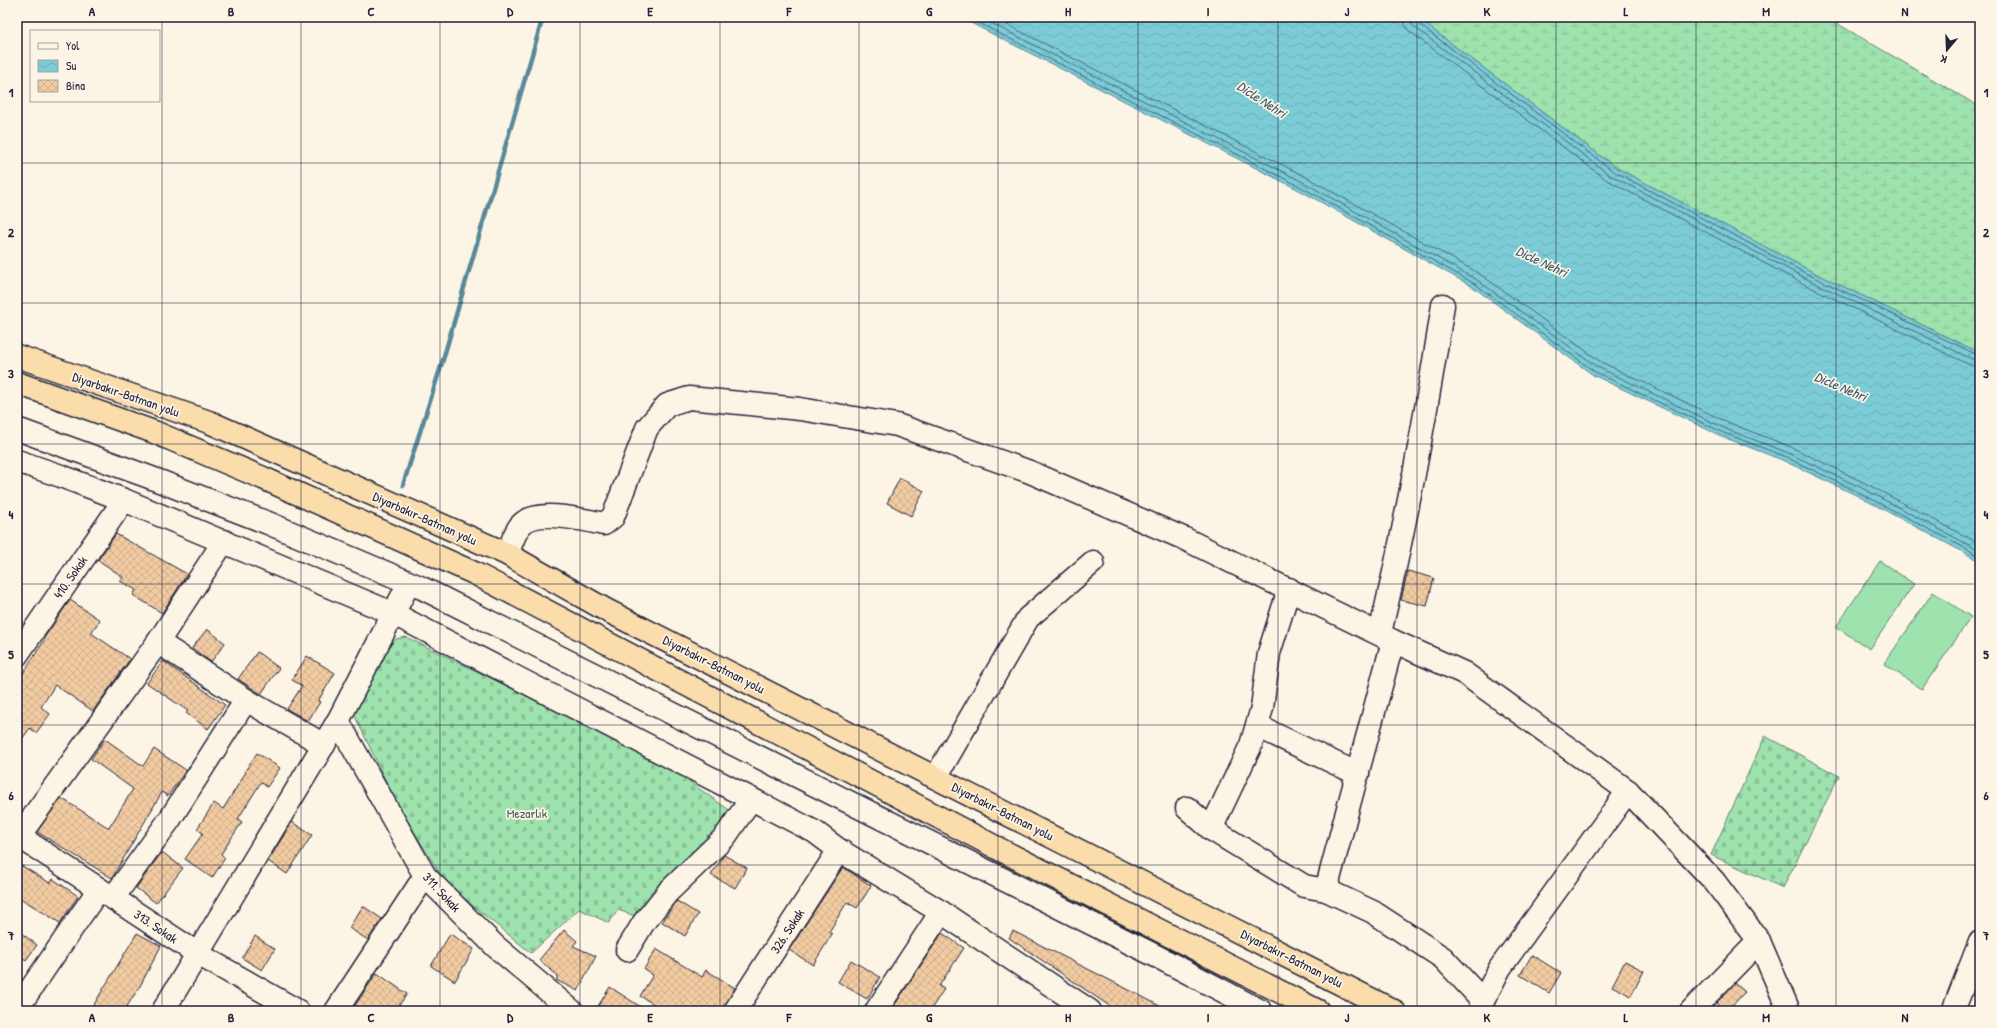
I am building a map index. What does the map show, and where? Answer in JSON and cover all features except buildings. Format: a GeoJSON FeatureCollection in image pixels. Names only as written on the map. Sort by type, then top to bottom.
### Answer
{"type":"FeatureCollection","features":[{"type":"Feature","properties":{"kind":"highway","name":"Diyarbakır-Batman yolu"},"geometry":{"type":"LineString","coordinates":[[17,356],[209,422],[507,554],[606,610],[1394,1011]]}},
{"type":"Feature","properties":{"kind":"highway","name":"Diyarbakır-Batman yolu"},"geometry":{"type":"LineString","coordinates":[[17,383],[154,432],[263,478],[474,573],[987,842],[1318,1011]]}},
{"type":"Feature","properties":{"kind":"street"},"geometry":{"type":"LineString","coordinates":[[1326,890],[1358,774],[1387,637],[1399,555],[1428,402],[1443,305]]}},
{"type":"Feature","properties":{"kind":"street"},"geometry":{"type":"LineString","coordinates":[[507,554],[520,525],[539,515],[576,518],[604,524],[613,517],[647,428],[667,405],[689,398],[800,409],[897,425],[1030,472],[1183,538],[1464,673],[1628,791],[1714,881],[1759,942],[1788,1011]]}},
{"type":"Feature","properties":{"kind":"street"},"geometry":{"type":"LineString","coordinates":[[17,429],[144,475],[268,524],[409,583],[1158,957],[1261,1011]]}},
{"type":"Feature","properties":{"kind":"street"},"geometry":{"type":"LineString","coordinates":[[17,461],[124,500],[392,613],[815,832],[839,850],[941,912],[1090,1011]]}},
{"type":"Feature","properties":{"kind":"street","name":"410. Sokak"},"geometry":{"type":"LineString","coordinates":[[17,655],[124,500]]}},
{"type":"Feature","properties":{"kind":"street"},"geometry":{"type":"LineString","coordinates":[[18,837],[158,642],[224,541]]}},
{"type":"Feature","properties":{"kind":"street"},"geometry":{"type":"LineString","coordinates":[[936,777],[1028,618],[1093,562]]}},
{"type":"Feature","properties":{"kind":"street"},"geometry":{"type":"LineString","coordinates":[[163,1011],[338,721],[392,613],[409,583]]}},
{"type":"Feature","properties":{"kind":"street"},"geometry":{"type":"LineString","coordinates":[[1211,829],[1251,745],[1262,708],[1268,653],[1289,589]]}},
{"type":"Feature","properties":{"kind":"street"},"geometry":{"type":"LineString","coordinates":[[158,642],[246,700],[324,745]]}},
{"type":"Feature","properties":{"kind":"street"},"geometry":{"type":"LineString","coordinates":[[17,1008],[106,893],[170,819],[246,700]]}},
{"type":"Feature","properties":{"kind":"street","name":"311. Sokak"},"geometry":{"type":"LineString","coordinates":[[338,721],[425,876],[495,946],[572,1011]]}},
{"type":"Feature","properties":{"kind":"street"},"geometry":{"type":"LineString","coordinates":[[1257,726],[1358,774]]}},
{"type":"Feature","properties":{"kind":"street"},"geometry":{"type":"LineString","coordinates":[[1187,808],[1211,829],[1304,886],[1326,890],[1373,912],[1443,958],[1481,1006],[1500,968],[1628,791]]}},
{"type":"Feature","properties":{"kind":"street"},"geometry":{"type":"LineString","coordinates":[[627,950],[644,922],[668,892],[725,837],[752,799]]}},
{"type":"Feature","properties":{"kind":"street","name":"313. Sokak"},"geometry":{"type":"LineString","coordinates":[[18,837],[198,954],[298,1011]]}},
{"type":"Feature","properties":{"kind":"street","name":"326. Sokak"},"geometry":{"type":"LineString","coordinates":[[735,1011],[839,850]]}},
{"type":"Feature","properties":{"kind":"street"},"geometry":{"type":"LineString","coordinates":[[336,1011],[425,876]]}},
{"type":"Feature","properties":{"kind":"street"},"geometry":{"type":"LineString","coordinates":[[876,1011],[941,912]]}},
{"type":"Feature","properties":{"kind":"street"},"geometry":{"type":"LineString","coordinates":[[1691,1011],[1759,942]]}},
{"type":"Feature","properties":{"kind":"street"},"geometry":{"type":"LineString","coordinates":[[1952,1011],[1980,942]]}},
{"type":"Feature","properties":{"kind":"green space"},"geometry":{"type":"Polygon","coordinates":[[[1416,17],[1826,17],[1980,107],[1980,353],[1807,269],[1615,167],[1416,17]]]}},
{"type":"Feature","properties":{"kind":"green space"},"geometry":{"type":"Polygon","coordinates":[[[1880,561],[1914,584],[1870,649],[1836,627],[1880,561]]]}},
{"type":"Feature","properties":{"kind":"green space"},"geometry":{"type":"Polygon","coordinates":[[[1933,592],[1971,617],[1922,689],[1884,664],[1933,592]]]}},
{"type":"Feature","properties":{"kind":"green space","name":"Mezarlık"},"geometry":{"type":"Polygon","coordinates":[[[406,637],[656,758],[732,812],[638,917],[618,910],[609,923],[579,909],[531,953],[446,884],[395,800],[352,710],[382,653],[396,639],[406,637]]]}},
{"type":"Feature","properties":{"kind":"green space"},"geometry":{"type":"Polygon","coordinates":[[[1765,736],[1839,776],[1783,888],[1711,855],[1765,736]]]}},
{"type":"Feature","properties":{"kind":"water","name":"Dicle Nehri"},"geometry":{"type":"Polygon","coordinates":[[[959,17],[1416,17],[1615,167],[1807,269],[1980,353],[1980,561],[1858,496],[1782,460],[1723,437],[1593,375],[1473,287],[1299,190],[959,17]]]}},
{"type":"Feature","properties":{"kind":"waterway"},"geometry":{"type":"LineString","coordinates":[[403,485],[442,363],[543,17]]}}]}
